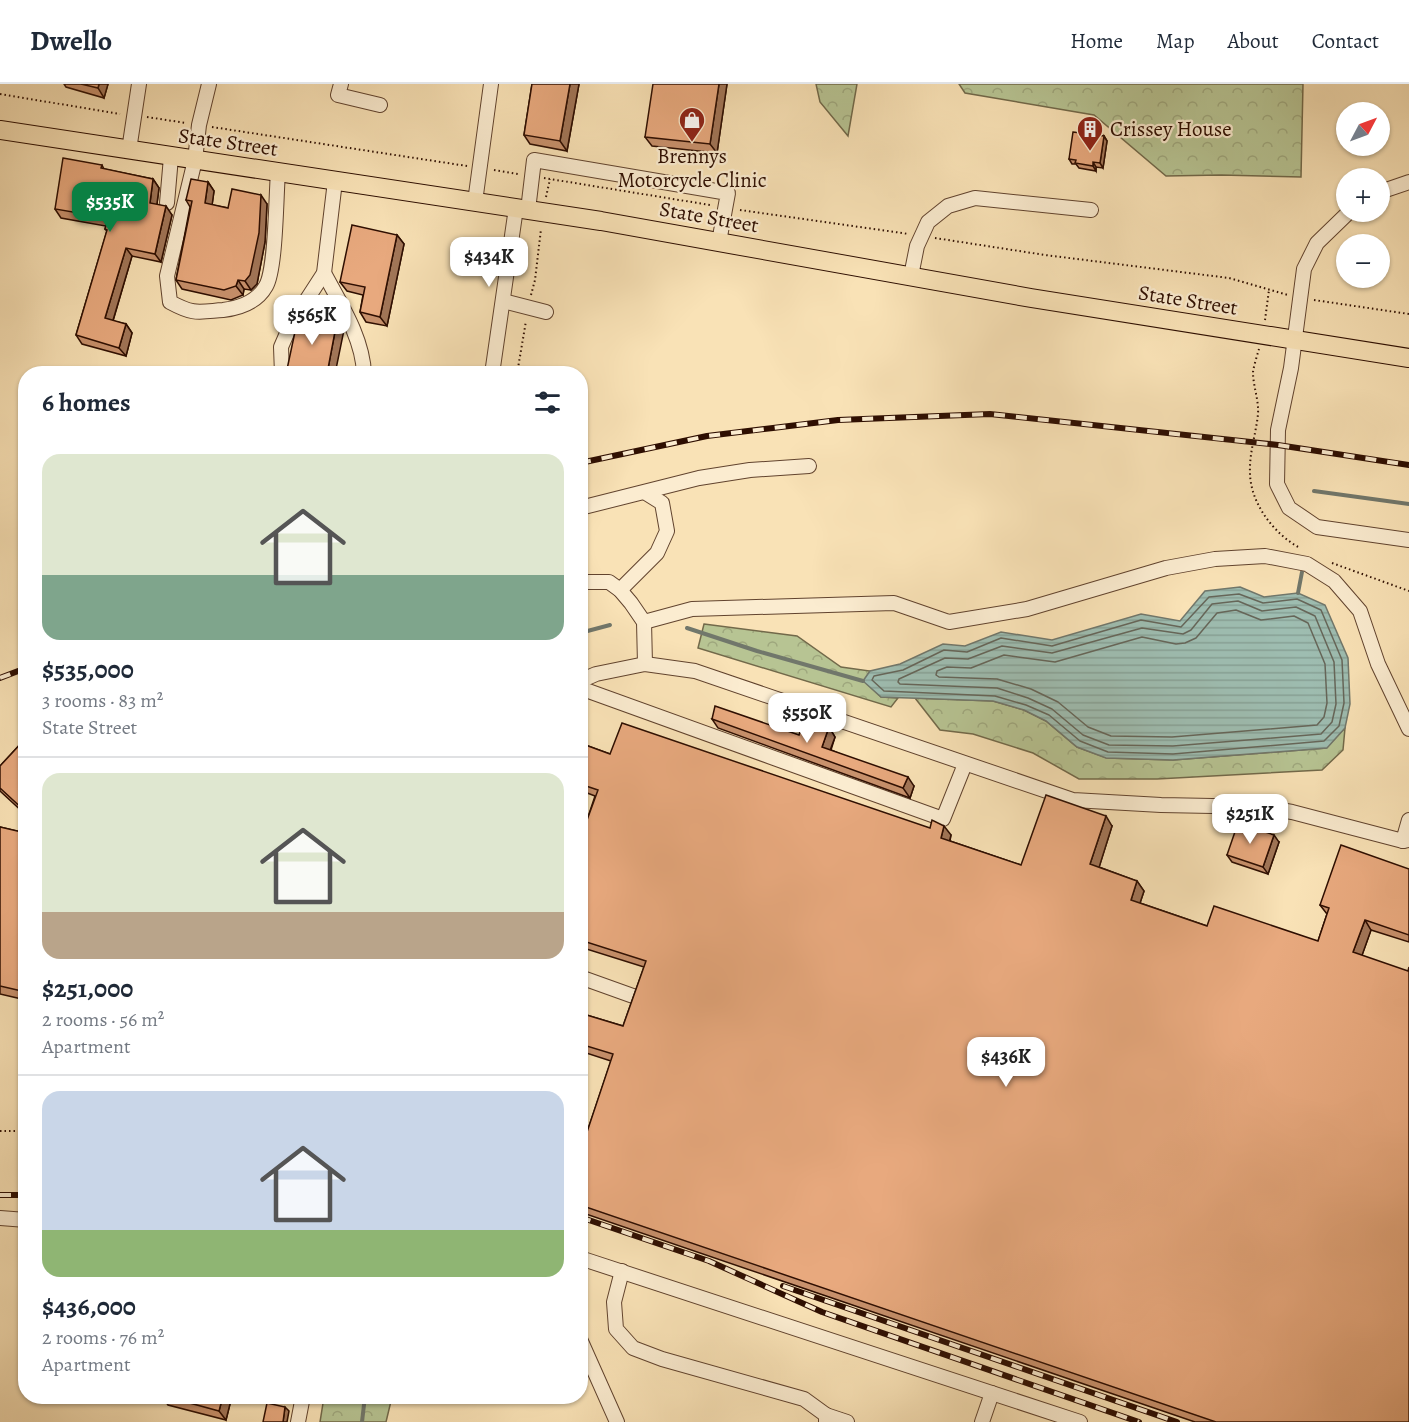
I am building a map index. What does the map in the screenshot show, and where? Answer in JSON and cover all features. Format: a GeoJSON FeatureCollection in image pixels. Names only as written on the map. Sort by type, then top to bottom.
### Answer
{"type":"FeatureCollection","features":[{"type":"Feature","properties":{"kind":"main road","name":"State Street"},"geometry":{"type":"LineString","coordinates":[[0,130],[529,210],[1409,358]]}},
{"type":"Feature","properties":{"kind":"street"},"geometry":{"type":"LineString","coordinates":[[129,150],[139,84]]}},
{"type":"Feature","properties":{"kind":"street"},"geometry":{"type":"LineString","coordinates":[[208,84],[199,125],[195,160],[167,276],[171,302],[189,312],[235,309],[256,299],[267,285],[271,268],[278,172]]}},
{"type":"Feature","properties":{"kind":"street"},"geometry":{"type":"LineString","coordinates":[[341,84],[338,95],[380,105]]}},
{"type":"Feature","properties":{"kind":"street"},"geometry":{"type":"LineString","coordinates":[[475,202],[491,84]]}},
{"type":"Feature","properties":{"kind":"street"},"geometry":{"type":"LineString","coordinates":[[167,203],[171,157]]}},
{"type":"Feature","properties":{"kind":"street"},"geometry":{"type":"LineString","coordinates":[[494,366],[503,301],[529,210],[534,160],[728,193],[719,242]]}},
{"type":"Feature","properties":{"kind":"street"},"geometry":{"type":"LineString","coordinates":[[282,366],[281,347],[291,324],[324,273],[335,181]]}},
{"type":"Feature","properties":{"kind":"street"},"geometry":{"type":"LineString","coordinates":[[1390,189],[1409,182]]}},
{"type":"Feature","properties":{"kind":"street"},"geometry":{"type":"LineString","coordinates":[[911,276],[917,246],[928,222],[948,206],[975,198],[1091,210]]}},
{"type":"Feature","properties":{"kind":"street"},"geometry":{"type":"LineString","coordinates":[[1338,222],[1317,243],[1304,269],[1291,368],[1278,430],[1277,484],[1289,508],[1317,526],[1409,540]]}},
{"type":"Feature","properties":{"kind":"street"},"geometry":{"type":"LineString","coordinates":[[324,273],[351,324],[364,366]]}},
{"type":"Feature","properties":{"kind":"street"},"geometry":{"type":"LineString","coordinates":[[503,301],[546,312]]}},
{"type":"Feature","properties":{"kind":"street"},"geometry":{"type":"LineString","coordinates":[[588,506],[699,478],[740,471],[809,466]]}},
{"type":"Feature","properties":{"kind":"street"},"geometry":{"type":"LineString","coordinates":[[620,590],[657,553],[667,531],[662,502],[646,493]]}},
{"type":"Feature","properties":{"kind":"street"},"geometry":{"type":"LineString","coordinates":[[644,622],[692,609],[894,603],[949,622],[1027,609],[1167,568],[1215,559],[1265,556],[1307,564],[1334,581],[1360,611],[1378,664],[1409,729]]}},
{"type":"Feature","properties":{"kind":"street"},"geometry":{"type":"LineString","coordinates":[[588,582],[609,582],[620,590],[644,622],[645,664]]}},
{"type":"Feature","properties":{"kind":"street"},"geometry":{"type":"LineString","coordinates":[[588,678],[645,664],[695,671],[1073,800],[1264,807],[1406,841],[1409,820]]}},
{"type":"Feature","properties":{"kind":"street"},"geometry":{"type":"LineString","coordinates":[[588,691],[943,819],[965,765]]}},
{"type":"Feature","properties":{"kind":"street"},"geometry":{"type":"LineString","coordinates":[[588,980],[633,996]]}},
{"type":"Feature","properties":{"kind":"street"},"geometry":{"type":"LineString","coordinates":[[0,1218],[18,1219]]}},
{"type":"Feature","properties":{"kind":"street"},"geometry":{"type":"LineString","coordinates":[[588,1260],[1080,1422]]}},
{"type":"Feature","properties":{"kind":"street"},"geometry":{"type":"LineString","coordinates":[[622,1271],[614,1302],[616,1329],[633,1348],[662,1359],[804,1399],[826,1418],[847,1422]]}},
{"type":"Feature","properties":{"kind":"street"},"geometry":{"type":"LineString","coordinates":[[588,1357],[617,1422]]}},
{"type":"Feature","properties":{"kind":"street"},"geometry":{"type":"LineString","coordinates":[[982,1422],[992,1393]]}},
{"type":"Feature","properties":{"kind":"street"},"geometry":{"type":"LineString","coordinates":[[298,1422],[301,1404]]}},
{"type":"Feature","properties":{"kind":"path"},"geometry":{"type":"LineString","coordinates":[[0,94],[479,167],[726,208],[1045,255],[1229,278],[1300,298],[1409,314]]}},
{"type":"Feature","properties":{"kind":"path"},"geometry":{"type":"LineString","coordinates":[[518,366],[535,280],[529,210],[550,179]]}},
{"type":"Feature","properties":{"kind":"path"},"geometry":{"type":"LineString","coordinates":[[0,1131],[18,1131]]}},
{"type":"Feature","properties":{"kind":"green space"},"geometry":{"type":"Polygon","coordinates":[[[816,84],[857,84],[848,136],[820,102],[816,84]]]}},
{"type":"Feature","properties":{"kind":"green space"},"geometry":{"type":"Polygon","coordinates":[[[959,84],[1303,84],[1301,177],[1166,176],[1094,115],[965,93],[959,84]]]}},
{"type":"Feature","properties":{"kind":"green space"},"geometry":{"type":"Polygon","coordinates":[[[704,624],[797,636],[841,667],[870,671],[864,681],[881,697],[898,698],[891,707],[698,648],[704,624]]]}},
{"type":"Feature","properties":{"kind":"green space"},"geometry":{"type":"Polygon","coordinates":[[[915,698],[993,701],[1024,710],[1046,721],[1077,747],[1107,758],[1173,760],[1326,748],[1345,728],[1343,750],[1322,770],[1157,779],[1079,779],[1033,753],[973,734],[940,730],[915,698]]]}},
{"type":"Feature","properties":{"kind":"green space"},"geometry":{"type":"Polygon","coordinates":[[[323,1404],[390,1404],[386,1422],[320,1422],[323,1404]]]}},
{"type":"Feature","properties":{"kind":"water"},"geometry":{"type":"Polygon","coordinates":[[[1240,587],[1264,597],[1298,593],[1325,605],[1348,658],[1350,704],[1345,728],[1327,748],[1173,760],[1106,758],[1077,747],[1046,721],[1024,710],[993,701],[881,697],[863,681],[870,671],[900,664],[943,644],[965,646],[1001,632],[1052,640],[1141,614],[1180,621],[1205,591],[1240,587]]]}},
{"type":"Feature","properties":{"kind":"building"},"geometry":{"type":"Polygon","coordinates":[[[81,84],[99,84],[98,88],[81,84]]]}},
{"type":"Feature","properties":{"kind":"building"},"geometry":{"type":"Polygon","coordinates":[[[532,84],[570,84],[560,141],[524,135],[532,84]]]}},
{"type":"Feature","properties":{"kind":"building"},"geometry":{"type":"Polygon","coordinates":[[[653,84],[719,84],[710,144],[645,137],[653,84]]]}},
{"type":"Feature","properties":{"kind":"building","name":"Crissey House"},"geometry":{"type":"Polygon","coordinates":[[[1073,132],[1104,136],[1100,163],[1093,162],[1093,166],[1075,163],[1076,160],[1069,159],[1073,132]]]}},
{"type":"Feature","properties":{"kind":"building"},"geometry":{"type":"Polygon","coordinates":[[[63,158],[102,165],[101,168],[153,179],[150,203],[166,206],[155,254],[126,248],[105,318],[126,324],[119,348],[76,335],[107,230],[105,229],[108,218],[55,209],[63,158]]]}},
{"type":"Feature","properties":{"kind":"building"},"geometry":{"type":"Polygon","coordinates":[[[191,179],[208,182],[205,203],[228,208],[232,189],[261,195],[259,233],[250,275],[245,281],[238,280],[236,286],[224,290],[176,280],[192,201],[186,200],[191,179]]]}},
{"type":"Feature","properties":{"kind":"building"},"geometry":{"type":"Polygon","coordinates":[[[352,225],[397,235],[380,317],[360,312],[365,287],[340,282],[352,225]]]}},
{"type":"Feature","properties":{"kind":"building"},"geometry":{"type":"Polygon","coordinates":[[[299,313],[337,321],[329,366],[288,366],[299,313]]]}},
{"type":"Feature","properties":{"kind":"building"},"geometry":{"type":"Polygon","coordinates":[[[715,706],[799,735],[804,719],[829,727],[822,747],[908,777],[903,788],[712,719],[715,706]]]}},
{"type":"Feature","properties":{"kind":"building"},"geometry":{"type":"Polygon","coordinates":[[[622,723],[930,828],[932,820],[944,826],[941,838],[1021,865],[1046,795],[1106,816],[1090,864],[1137,881],[1131,900],[1207,926],[1214,906],[1318,941],[1329,908],[1320,905],[1341,845],[1409,869],[1409,935],[1365,920],[1353,952],[1408,971],[1409,967],[1409,1422],[1216,1422],[588,1208],[588,1129],[613,1054],[588,1046],[588,1015],[623,1026],[646,961],[588,943],[588,817],[598,790],[588,787],[588,746],[610,754],[622,723]]]}},
{"type":"Feature","properties":{"kind":"building"},"geometry":{"type":"Polygon","coordinates":[[[18,747],[18,805],[0,788],[0,766],[18,747]]]}},
{"type":"Feature","properties":{"kind":"building"},"geometry":{"type":"Polygon","coordinates":[[[1238,823],[1274,835],[1263,867],[1227,855],[1238,823]]]}},
{"type":"Feature","properties":{"kind":"building"},"geometry":{"type":"Polygon","coordinates":[[[0,827],[18,831],[18,990],[0,986],[0,827]]]}},
{"type":"Feature","properties":{"kind":"building"},"geometry":{"type":"Polygon","coordinates":[[[193,1404],[221,1404],[219,1411],[193,1404]]]}},
{"type":"Feature","properties":{"kind":"building"},"geometry":{"type":"Polygon","coordinates":[[[267,1404],[285,1407],[283,1422],[263,1422],[267,1404]]]}},
{"type":"Feature","properties":{"kind":"waterway"},"geometry":{"type":"LineString","coordinates":[[1314,491],[1409,504]]}},
{"type":"Feature","properties":{"kind":"waterway"},"geometry":{"type":"LineString","coordinates":[[1298,593],[1302,572]]}},
{"type":"Feature","properties":{"kind":"waterway"},"geometry":{"type":"LineString","coordinates":[[588,631],[610,625]]}},
{"type":"Feature","properties":{"kind":"waterway"},"geometry":{"type":"LineString","coordinates":[[687,628],[757,651],[863,681]]}},
{"type":"Feature","properties":{"kind":"waterway"},"geometry":{"type":"LineString","coordinates":[[362,1422],[364,1404]]}},
{"type":"Feature","properties":{"kind":"railway"},"geometry":{"type":"LineString","coordinates":[[588,461],[707,436],[838,420],[990,414],[1278,445],[1409,465]]}},
{"type":"Feature","properties":{"kind":"railway"},"geometry":{"type":"LineString","coordinates":[[0,678],[18,671]]}},
{"type":"Feature","properties":{"kind":"railway"},"geometry":{"type":"LineString","coordinates":[[0,1195],[18,1195]]}},
{"type":"Feature","properties":{"kind":"railway"},"geometry":{"type":"LineString","coordinates":[[588,1220],[709,1261],[822,1312],[1139,1422]]}},
{"type":"Feature","properties":{"kind":"railway"},"geometry":{"type":"LineString","coordinates":[[783,1286],[1177,1422]]}},
{"type":"Feature","properties":{"kind":"place","name":"Brennys Motorcycle Clinic"},"geometry":{"type":"Point","coordinates":[692,143]}},
{"type":"Feature","properties":{"kind":"place","name":"Crissey House"},"geometry":{"type":"Point","coordinates":[1090,152]}}]}
